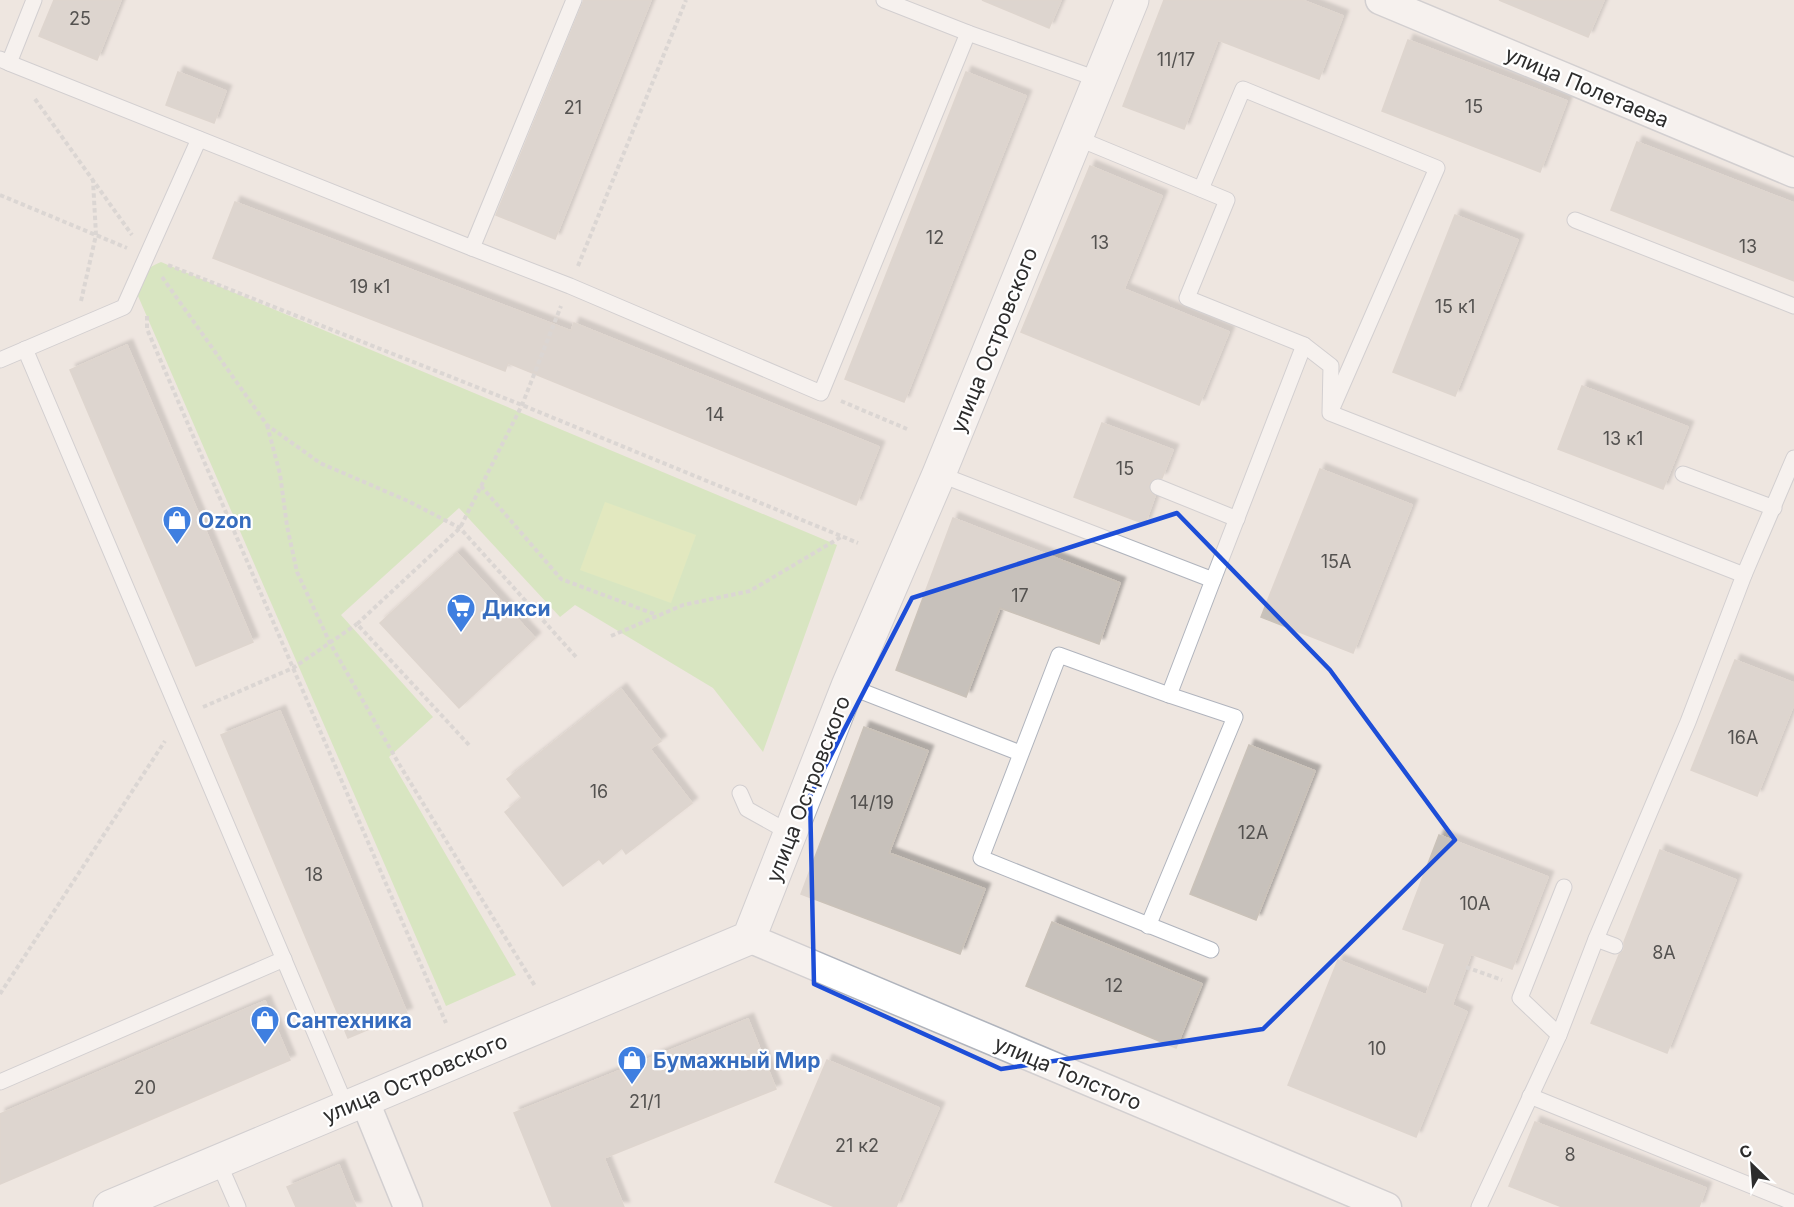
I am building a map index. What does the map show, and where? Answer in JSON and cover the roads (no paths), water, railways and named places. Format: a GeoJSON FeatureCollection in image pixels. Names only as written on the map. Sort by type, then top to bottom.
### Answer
{"type":"FeatureCollection","features":[{"type":"Feature","properties":{"kind":"street","name":"улица Островского"},"geometry":{"type":"LineString","coordinates":[[110,1207],[749,938],[848,686],[939,474],[1132,0]]}},
{"type":"Feature","properties":{"kind":"street","name":"улица Полетаева"},"geometry":{"type":"LineString","coordinates":[[1380,0],[1794,173]]}},
{"type":"Feature","properties":{"kind":"street","name":"улица Толстого"},"geometry":{"type":"LineString","coordinates":[[749,938],[1387,1207]]}},
{"type":"Feature","properties":{"kind":"street"},"geometry":{"type":"LineString","coordinates":[[355,1103],[408,1207]]}},
{"type":"Feature","properties":{"kind":"lane"},"geometry":{"type":"LineString","coordinates":[[34,0],[4,61],[570,286],[821,393],[968,33]]}},
{"type":"Feature","properties":{"kind":"lane"},"geometry":{"type":"LineString","coordinates":[[472,248],[574,0]]}},
{"type":"Feature","properties":{"kind":"lane"},"geometry":{"type":"LineString","coordinates":[[884,0],[1100,80]]}},
{"type":"Feature","properties":{"kind":"lane"},"geometry":{"type":"LineString","coordinates":[[1201,189],[1243,89],[1437,168],[1330,414]]}},
{"type":"Feature","properties":{"kind":"lane"},"geometry":{"type":"LineString","coordinates":[[1077,138],[1227,200],[1187,298],[1304,345],[1331,366],[1330,414]]}},
{"type":"Feature","properties":{"kind":"lane"},"geometry":{"type":"LineString","coordinates":[[0,360],[124,307],[199,139]]}},
{"type":"Feature","properties":{"kind":"lane"},"geometry":{"type":"LineString","coordinates":[[1575,220],[1794,306]]}},
{"type":"Feature","properties":{"kind":"lane"},"geometry":{"type":"LineString","coordinates":[[1169,695],[1304,345]]}},
{"type":"Feature","properties":{"kind":"lane"},"geometry":{"type":"LineString","coordinates":[[25,349],[284,959],[355,1103]]}},
{"type":"Feature","properties":{"kind":"lane"},"geometry":{"type":"LineString","coordinates":[[1330,414],[1744,575]]}},
{"type":"Feature","properties":{"kind":"lane"},"geometry":{"type":"LineString","coordinates":[[1479,1207],[1558,1035],[1688,722],[1744,575],[1794,458]]}},
{"type":"Feature","properties":{"kind":"lane"},"geometry":{"type":"LineString","coordinates":[[939,474],[1213,580]]}},
{"type":"Feature","properties":{"kind":"lane"},"geometry":{"type":"LineString","coordinates":[[1683,474],[1774,508]]}},
{"type":"Feature","properties":{"kind":"lane"},"geometry":{"type":"LineString","coordinates":[[1158,487],[1237,519]]}},
{"type":"Feature","properties":{"kind":"lane"},"geometry":{"type":"LineString","coordinates":[[1148,926],[1235,717],[1059,655],[981,858],[1148,926],[1210,950]]}},
{"type":"Feature","properties":{"kind":"lane"},"geometry":{"type":"LineString","coordinates":[[848,686],[1020,753]]}},
{"type":"Feature","properties":{"kind":"lane"},"geometry":{"type":"LineString","coordinates":[[740,794],[747,809],[790,833]]}},
{"type":"Feature","properties":{"kind":"lane"},"geometry":{"type":"LineString","coordinates":[[1558,1035],[1520,998],[1564,887]]}},
{"type":"Feature","properties":{"kind":"lane"},"geometry":{"type":"LineString","coordinates":[[1596,939],[1616,946]]}},
{"type":"Feature","properties":{"kind":"lane"},"geometry":{"type":"LineString","coordinates":[[0,1082],[284,959]]}},
{"type":"Feature","properties":{"kind":"lane"},"geometry":{"type":"LineString","coordinates":[[1530,1096],[1794,1203]]}},
{"type":"Feature","properties":{"kind":"lane"},"geometry":{"type":"LineString","coordinates":[[218,1161],[238,1207]]}},
{"type":"Feature","properties":{"kind":"place","name":"Ozon"},"geometry":{"type":"Point","coordinates":[177,546]}},
{"type":"Feature","properties":{"kind":"place","name":"Дикси"},"geometry":{"type":"Point","coordinates":[461,634]}},
{"type":"Feature","properties":{"kind":"place","name":"Сантехника"},"geometry":{"type":"Point","coordinates":[265,1046]}},
{"type":"Feature","properties":{"kind":"place","name":"Бумажный Мир"},"geometry":{"type":"Point","coordinates":[632,1086]}}]}
